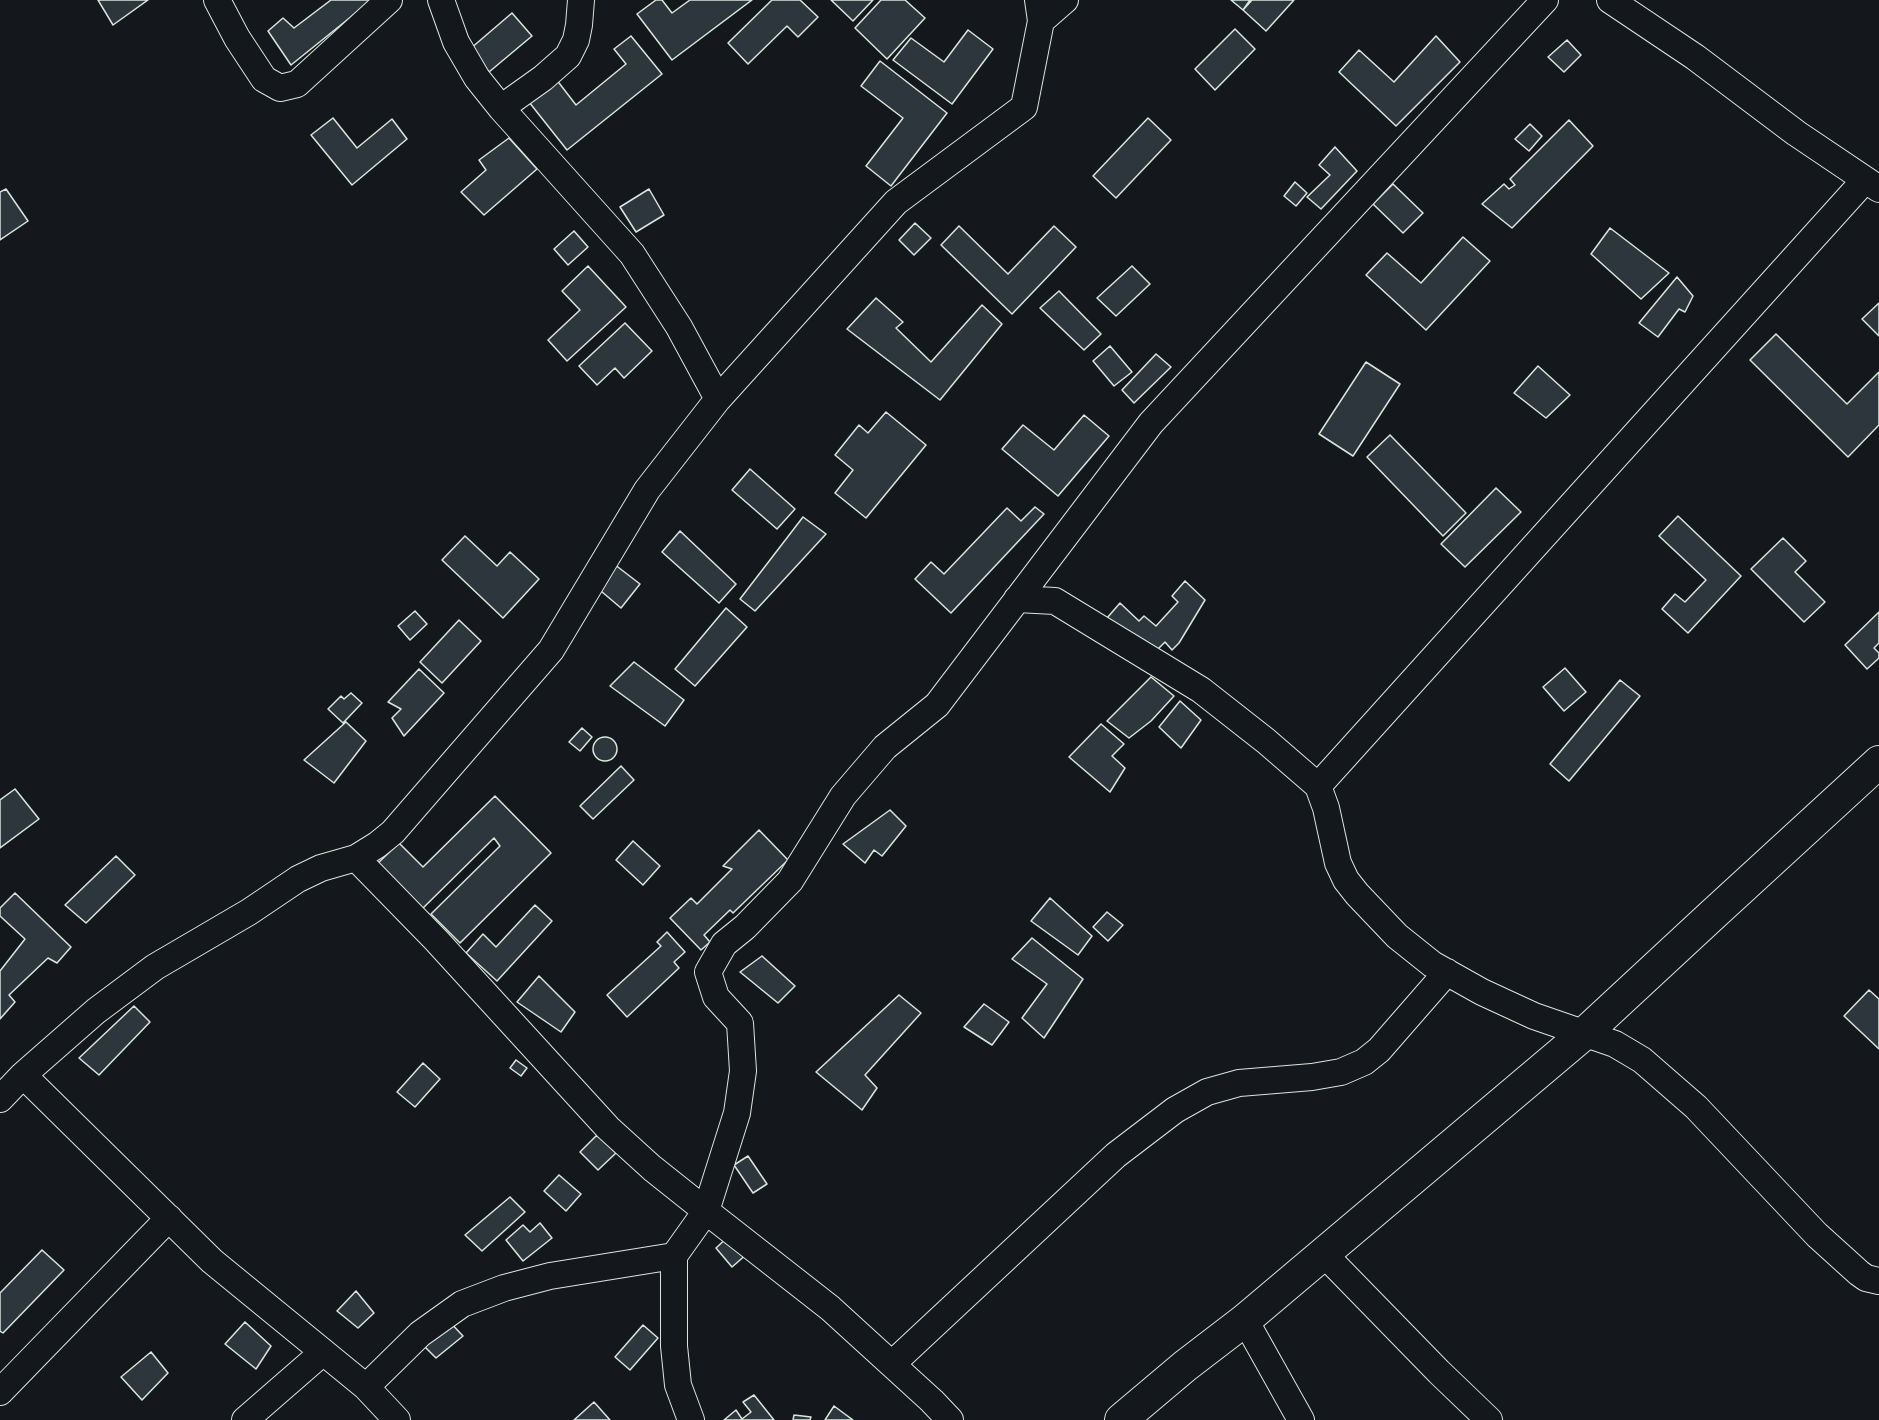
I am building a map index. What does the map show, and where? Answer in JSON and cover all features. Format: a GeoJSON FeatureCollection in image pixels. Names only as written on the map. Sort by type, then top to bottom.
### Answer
{"type":"FeatureCollection","features":[{"type":"Feature","properties":{"kind":"street"},"geometry":{"type":"LineString","coordinates":[[217,0],[237,38],[264,80],[280,88],[297,84],[390,0]]}},
{"type":"Feature","properties":{"kind":"street"},"geometry":{"type":"LineString","coordinates":[[441,0],[456,42],[477,78],[501,108],[632,254],[679,327],[718,399]]}},
{"type":"Feature","properties":{"kind":"street"},"geometry":{"type":"LineString","coordinates":[[501,108],[543,78],[568,56],[576,40],[581,0]]}},
{"type":"Feature","properties":{"kind":"street"},"geometry":{"type":"LineString","coordinates":[[0,1099],[96,1011],[155,967],[249,912],[298,879],[321,868],[356,858],[393,832],[551,650],[647,490],[718,399],[896,202],[1024,107],[1040,10],[1065,0]]}},
{"type":"Feature","properties":{"kind":"street"},"geometry":{"type":"LineString","coordinates":[[691,1420],[678,1385],[674,1346],[674,1256],[706,1211],[737,1113],[743,1071],[740,1023],[716,997],[708,972],[724,944],[745,927],[790,881],[843,796],[885,747],[937,705],[1151,423],[1545,0]]}},
{"type":"Feature","properties":{"kind":"street"},"geometry":{"type":"LineString","coordinates":[[1318,786],[1872,185],[1796,133],[1695,57],[1610,0]]}},
{"type":"Feature","properties":{"kind":"street"},"geometry":{"type":"LineString","coordinates":[[1017,599],[1055,601],[1157,662],[1210,697],[1266,741],[1318,786],[1326,808],[1338,863],[1346,880],[1397,936],[1432,964],[1482,992],[1534,1016],[1615,1044],[1642,1060],[1696,1107],[1817,1235],[1859,1273],[1866,1278],[1879,1281]]}},
{"type":"Feature","properties":{"kind":"street"},"geometry":{"type":"LineString","coordinates":[[1121,1420],[1185,1366],[1245,1320],[1585,1033],[1879,762]]}},
{"type":"Feature","properties":{"kind":"street"},"geometry":{"type":"LineString","coordinates":[[356,858],[436,940],[608,1128],[652,1168],[830,1308],[950,1420]]}},
{"type":"Feature","properties":{"kind":"street"},"geometry":{"type":"LineString","coordinates":[[892,1364],[1116,1155],[1175,1110],[1207,1092],[1239,1083],[1312,1077],[1341,1072],[1364,1062],[1379,1050],[1447,972]]}},
{"type":"Feature","properties":{"kind":"street"},"geometry":{"type":"LineString","coordinates":[[23,1076],[212,1261],[366,1387],[397,1420]]}},
{"type":"Feature","properties":{"kind":"street"},"geometry":{"type":"LineString","coordinates":[[0,1392],[169,1218]]}},
{"type":"Feature","properties":{"kind":"street"},"geometry":{"type":"LineString","coordinates":[[1323,1253],[1489,1420]]}},
{"type":"Feature","properties":{"kind":"street"},"geometry":{"type":"LineString","coordinates":[[366,1387],[420,1334],[462,1304],[504,1288],[550,1276],[674,1256]]}},
{"type":"Feature","properties":{"kind":"street"},"geometry":{"type":"LineString","coordinates":[[1245,1320],[1300,1420]]}},
{"type":"Feature","properties":{"kind":"street"},"geometry":{"type":"LineString","coordinates":[[245,1420],[322,1353]]}},
{"type":"Feature","properties":{"kind":"building"},"geometry":{"type":"Polygon","coordinates":[[[98,0],[148,0],[113,25],[98,0]]]}},
{"type":"Feature","properties":{"kind":"building"},"geometry":{"type":"Polygon","coordinates":[[[331,0],[372,0],[291,65],[268,31],[283,18],[294,28],[331,0]]]}},
{"type":"Feature","properties":{"kind":"building"},"geometry":{"type":"Polygon","coordinates":[[[656,0],[662,0],[672,13],[690,0],[752,0],[672,60],[637,14],[656,0]]]}},
{"type":"Feature","properties":{"kind":"building"},"geometry":{"type":"Polygon","coordinates":[[[772,0],[800,0],[818,17],[798,37],[787,26],[748,64],[728,43],[772,0]]]}},
{"type":"Feature","properties":{"kind":"building"},"geometry":{"type":"Polygon","coordinates":[[[831,0],[873,0],[853,21],[831,0]]]}},
{"type":"Feature","properties":{"kind":"building"},"geometry":{"type":"Polygon","coordinates":[[[881,0],[905,0],[925,18],[887,59],[855,28],[881,0]]]}},
{"type":"Feature","properties":{"kind":"building"},"geometry":{"type":"Polygon","coordinates":[[[1231,0],[1250,0],[1243,10],[1231,0]]]}},
{"type":"Feature","properties":{"kind":"building"},"geometry":{"type":"Polygon","coordinates":[[[1252,0],[1294,0],[1266,31],[1243,10],[1252,0]]]}},
{"type":"Feature","properties":{"kind":"building"},"geometry":{"type":"Polygon","coordinates":[[[512,13],[532,36],[489,72],[470,49],[512,13]]]}},
{"type":"Feature","properties":{"kind":"building"},"geometry":{"type":"Polygon","coordinates":[[[1235,29],[1255,49],[1215,90],[1195,69],[1235,29]]]}},
{"type":"Feature","properties":{"kind":"building"},"geometry":{"type":"Polygon","coordinates":[[[968,30],[993,49],[952,104],[893,60],[911,38],[944,62],[968,30]]]}},
{"type":"Feature","properties":{"kind":"building"},"geometry":{"type":"Polygon","coordinates":[[[631,36],[662,74],[567,150],[529,102],[556,79],[576,105],[626,64],[614,49],[631,36]]]}},
{"type":"Feature","properties":{"kind":"building"},"geometry":{"type":"Polygon","coordinates":[[[1436,36],[1460,62],[1396,126],[1339,72],[1359,50],[1394,82],[1436,36]]]}},
{"type":"Feature","properties":{"kind":"building"},"geometry":{"type":"Polygon","coordinates":[[[1567,40],[1581,55],[1564,72],[1548,57],[1567,40]]]}},
{"type":"Feature","properties":{"kind":"building"},"geometry":{"type":"Polygon","coordinates":[[[880,61],[947,113],[891,186],[866,166],[903,118],[861,86],[880,61]]]}},
{"type":"Feature","properties":{"kind":"building"},"geometry":{"type":"Polygon","coordinates":[[[333,118],[357,148],[392,119],[407,139],[352,185],[311,135],[333,118]]]}},
{"type":"Feature","properties":{"kind":"building"},"geometry":{"type":"Polygon","coordinates":[[[1148,118],[1171,140],[1116,198],[1093,176],[1148,118]]]}},
{"type":"Feature","properties":{"kind":"building"},"geometry":{"type":"Polygon","coordinates":[[[1569,120],[1593,146],[1512,228],[1482,204],[1504,184],[1509,189],[1515,185],[1510,179],[1569,120]]]}},
{"type":"Feature","properties":{"kind":"building"},"geometry":{"type":"Polygon","coordinates":[[[1530,124],[1542,136],[1529,151],[1515,139],[1530,124]]]}},
{"type":"Feature","properties":{"kind":"building"},"geometry":{"type":"Polygon","coordinates":[[[509,138],[537,169],[484,215],[461,192],[486,170],[479,160],[509,138]]]}},
{"type":"Feature","properties":{"kind":"building"},"geometry":{"type":"Polygon","coordinates":[[[1335,147],[1357,171],[1321,209],[1307,197],[1330,175],[1319,165],[1335,147]]]}},
{"type":"Feature","properties":{"kind":"building"},"geometry":{"type":"Polygon","coordinates":[[[1295,182],[1307,193],[1296,206],[1284,196],[1295,182]]]}},
{"type":"Feature","properties":{"kind":"building"},"geometry":{"type":"Polygon","coordinates":[[[1393,184],[1423,213],[1403,233],[1373,204],[1393,184]]]}},
{"type":"Feature","properties":{"kind":"building"},"geometry":{"type":"Polygon","coordinates":[[[6,189],[28,221],[0,240],[0,192],[6,189]]]}},
{"type":"Feature","properties":{"kind":"building"},"geometry":{"type":"Polygon","coordinates":[[[649,189],[664,215],[636,232],[620,207],[649,189]]]}},
{"type":"Feature","properties":{"kind":"building"},"geometry":{"type":"Polygon","coordinates":[[[915,223],[931,238],[914,255],[899,240],[915,223]]]}},
{"type":"Feature","properties":{"kind":"building"},"geometry":{"type":"Polygon","coordinates":[[[959,226],[1008,274],[1054,226],[1076,247],[1012,314],[941,245],[959,226]]]}},
{"type":"Feature","properties":{"kind":"building"},"geometry":{"type":"Polygon","coordinates":[[[1610,228],[1669,273],[1641,299],[1591,254],[1610,228]]]}},
{"type":"Feature","properties":{"kind":"building"},"geometry":{"type":"Polygon","coordinates":[[[574,231],[588,247],[568,265],[554,249],[574,231]]]}},
{"type":"Feature","properties":{"kind":"building"},"geometry":{"type":"Polygon","coordinates":[[[1463,237],[1490,261],[1426,330],[1366,275],[1387,253],[1421,283],[1463,237]]]}},
{"type":"Feature","properties":{"kind":"building"},"geometry":{"type":"Polygon","coordinates":[[[588,266],[626,307],[567,361],[548,340],[580,310],[562,291],[588,266]]]}},
{"type":"Feature","properties":{"kind":"building"},"geometry":{"type":"Polygon","coordinates":[[[1132,266],[1150,284],[1116,316],[1097,298],[1132,266]]]}},
{"type":"Feature","properties":{"kind":"building"},"geometry":{"type":"Polygon","coordinates":[[[1677,277],[1693,296],[1685,312],[1679,309],[1658,337],[1639,323],[1677,277]]]}},
{"type":"Feature","properties":{"kind":"building"},"geometry":{"type":"Polygon","coordinates":[[[1059,291],[1101,334],[1084,350],[1040,308],[1059,291]]]}},
{"type":"Feature","properties":{"kind":"building"},"geometry":{"type":"Polygon","coordinates":[[[876,298],[903,322],[896,328],[931,362],[982,305],[1002,324],[940,400],[847,329],[876,298]]]}},
{"type":"Feature","properties":{"kind":"building"},"geometry":{"type":"Polygon","coordinates":[[[1879,303],[1879,336],[1862,319],[1879,303]]]}},
{"type":"Feature","properties":{"kind":"building"},"geometry":{"type":"Polygon","coordinates":[[[625,323],[652,351],[624,378],[615,368],[597,385],[579,366],[625,323]]]}},
{"type":"Feature","properties":{"kind":"building"},"geometry":{"type":"Polygon","coordinates":[[[1776,334],[1847,404],[1879,372],[1879,425],[1848,457],[1750,360],[1776,334]]]}},
{"type":"Feature","properties":{"kind":"building"},"geometry":{"type":"Polygon","coordinates":[[[1110,346],[1132,372],[1114,386],[1093,361],[1110,346]]]}},
{"type":"Feature","properties":{"kind":"building"},"geometry":{"type":"Polygon","coordinates":[[[1156,354],[1171,367],[1134,403],[1122,390],[1156,354]]]}},
{"type":"Feature","properties":{"kind":"building"},"geometry":{"type":"Polygon","coordinates":[[[1366,362],[1400,384],[1353,456],[1319,434],[1366,362]]]}},
{"type":"Feature","properties":{"kind":"building"},"geometry":{"type":"Polygon","coordinates":[[[1538,366],[1570,395],[1546,418],[1514,393],[1538,366]]]}},
{"type":"Feature","properties":{"kind":"building"},"geometry":{"type":"Polygon","coordinates":[[[886,412],[926,445],[866,518],[835,493],[853,470],[835,455],[859,425],[868,433],[886,412]]]}},
{"type":"Feature","properties":{"kind":"building"},"geometry":{"type":"Polygon","coordinates":[[[1084,415],[1109,436],[1058,496],[1002,449],[1023,425],[1054,450],[1084,415]]]}},
{"type":"Feature","properties":{"kind":"building"},"geometry":{"type":"Polygon","coordinates":[[[1390,435],[1466,513],[1443,536],[1367,457],[1390,435]]]}},
{"type":"Feature","properties":{"kind":"building"},"geometry":{"type":"Polygon","coordinates":[[[750,469],[795,509],[777,529],[732,490],[750,469]]]}},
{"type":"Feature","properties":{"kind":"building"},"geometry":{"type":"Polygon","coordinates":[[[1496,488],[1521,512],[1465,567],[1441,544],[1496,488]]]}},
{"type":"Feature","properties":{"kind":"building"},"geometry":{"type":"Polygon","coordinates":[[[1035,507],[1044,514],[951,613],[915,579],[931,562],[944,574],[1007,508],[1021,521],[1035,507]]]}},
{"type":"Feature","properties":{"kind":"building"},"geometry":{"type":"Polygon","coordinates":[[[1678,516],[1741,576],[1688,633],[1662,609],[1675,594],[1685,602],[1706,580],[1659,536],[1678,516]]]}},
{"type":"Feature","properties":{"kind":"building"},"geometry":{"type":"Polygon","coordinates":[[[803,517],[826,534],[755,611],[740,599],[803,517]]]}},
{"type":"Feature","properties":{"kind":"building"},"geometry":{"type":"Polygon","coordinates":[[[680,531],[736,584],[719,603],[662,552],[680,531]]]}},
{"type":"Feature","properties":{"kind":"building"},"geometry":{"type":"Polygon","coordinates":[[[465,536],[497,566],[510,552],[539,579],[503,618],[442,560],[465,536]]]}},
{"type":"Feature","properties":{"kind":"building"},"geometry":{"type":"Polygon","coordinates":[[[1783,538],[1806,561],[1795,572],[1825,602],[1804,622],[1751,569],[1783,538]]]}},
{"type":"Feature","properties":{"kind":"building"},"geometry":{"type":"Polygon","coordinates":[[[614,564],[640,584],[621,608],[595,586],[614,564]]]}},
{"type":"Feature","properties":{"kind":"building"},"geometry":{"type":"Polygon","coordinates":[[[1185,581],[1205,600],[1179,643],[1172,650],[1165,642],[1158,649],[1167,655],[1162,658],[1107,618],[1120,603],[1139,621],[1144,616],[1156,626],[1178,602],[1172,596],[1185,581]]]}},
{"type":"Feature","properties":{"kind":"building"},"geometry":{"type":"Polygon","coordinates":[[[726,608],[747,627],[695,686],[675,669],[726,608]]]}},
{"type":"Feature","properties":{"kind":"building"},"geometry":{"type":"Polygon","coordinates":[[[415,611],[427,624],[410,640],[398,626],[415,611]]]}},
{"type":"Feature","properties":{"kind":"building"},"geometry":{"type":"Polygon","coordinates":[[[1879,612],[1879,643],[1874,648],[1879,653],[1879,658],[1867,669],[1845,645],[1879,612]]]}},
{"type":"Feature","properties":{"kind":"building"},"geometry":{"type":"Polygon","coordinates":[[[459,620],[481,641],[442,683],[420,662],[459,620]]]}},
{"type":"Feature","properties":{"kind":"building"},"geometry":{"type":"Polygon","coordinates":[[[634,662],[684,700],[665,726],[610,686],[634,662]]]}},
{"type":"Feature","properties":{"kind":"building"},"geometry":{"type":"Polygon","coordinates":[[[1565,668],[1586,692],[1564,711],[1543,687],[1565,668]]]}},
{"type":"Feature","properties":{"kind":"building"},"geometry":{"type":"Polygon","coordinates":[[[419,669],[444,693],[404,736],[392,718],[401,709],[388,702],[419,669]]]}},
{"type":"Feature","properties":{"kind":"building"},"geometry":{"type":"Polygon","coordinates":[[[1151,677],[1174,696],[1151,721],[1129,738],[1107,721],[1151,677]]]}},
{"type":"Feature","properties":{"kind":"building"},"geometry":{"type":"Polygon","coordinates":[[[1620,680],[1640,696],[1569,781],[1550,764],[1620,680]]]}},
{"type":"Feature","properties":{"kind":"building"},"geometry":{"type":"Polygon","coordinates":[[[351,693],[362,703],[343,723],[328,709],[341,696],[344,699],[351,693]]]}},
{"type":"Feature","properties":{"kind":"building"},"geometry":{"type":"Polygon","coordinates":[[[1180,701],[1201,720],[1181,748],[1159,727],[1180,701]]]}},
{"type":"Feature","properties":{"kind":"building"},"geometry":{"type":"Polygon","coordinates":[[[346,722],[366,741],[334,783],[304,760],[346,722]]]}},
{"type":"Feature","properties":{"kind":"building"},"geometry":{"type":"Polygon","coordinates":[[[1101,724],[1124,744],[1112,756],[1125,768],[1110,792],[1069,757],[1101,724]]]}},
{"type":"Feature","properties":{"kind":"building"},"geometry":{"type":"Polygon","coordinates":[[[582,728],[592,737],[580,751],[569,742],[582,728]]]}},
{"type":"Feature","properties":{"kind":"building"},"geometry":{"type":"Polygon","coordinates":[[[605,737],[614,740],[617,749],[614,758],[605,761],[596,758],[593,749],[596,740],[605,737]]]}},
{"type":"Feature","properties":{"kind":"building"},"geometry":{"type":"Polygon","coordinates":[[[621,766],[634,780],[593,819],[580,806],[621,766]]]}},
{"type":"Feature","properties":{"kind":"building"},"geometry":{"type":"Polygon","coordinates":[[[15,789],[39,819],[0,848],[0,800],[15,789]]]}},
{"type":"Feature","properties":{"kind":"building"},"geometry":{"type":"Polygon","coordinates":[[[495,796],[551,853],[460,943],[431,914],[500,846],[494,838],[421,910],[376,865],[399,843],[423,867],[495,796]]]}},
{"type":"Feature","properties":{"kind":"building"},"geometry":{"type":"Polygon","coordinates":[[[890,810],[906,826],[882,856],[874,850],[865,863],[843,844],[890,810]]]}},
{"type":"Feature","properties":{"kind":"building"},"geometry":{"type":"Polygon","coordinates":[[[759,830],[788,860],[733,913],[730,910],[704,935],[710,942],[701,950],[670,918],[691,898],[697,904],[732,869],[723,866],[759,830]]]}},
{"type":"Feature","properties":{"kind":"building"},"geometry":{"type":"Polygon","coordinates":[[[633,841],[660,866],[643,885],[616,860],[633,841]]]}},
{"type":"Feature","properties":{"kind":"building"},"geometry":{"type":"Polygon","coordinates":[[[116,856],[135,875],[86,923],[65,905],[116,856]]]}},
{"type":"Feature","properties":{"kind":"building"},"geometry":{"type":"Polygon","coordinates":[[[15,893],[71,947],[57,963],[48,958],[9,995],[15,1002],[0,1019],[0,971],[25,939],[0,916],[0,908],[15,893]]]}},
{"type":"Feature","properties":{"kind":"building"},"geometry":{"type":"Polygon","coordinates":[[[1050,898],[1092,936],[1078,955],[1031,921],[1050,898]]]}},
{"type":"Feature","properties":{"kind":"building"},"geometry":{"type":"Polygon","coordinates":[[[535,905],[552,921],[497,981],[466,953],[483,934],[496,947],[535,905]]]}},
{"type":"Feature","properties":{"kind":"building"},"geometry":{"type":"Polygon","coordinates":[[[1107,912],[1123,925],[1108,941],[1093,927],[1107,912]]]}},
{"type":"Feature","properties":{"kind":"building"},"geometry":{"type":"Polygon","coordinates":[[[667,932],[685,952],[674,962],[679,968],[627,1017],[607,995],[661,946],[657,942],[667,932]]]}},
{"type":"Feature","properties":{"kind":"building"},"geometry":{"type":"Polygon","coordinates":[[[1032,938],[1083,979],[1044,1038],[1022,1018],[1047,984],[1012,959],[1032,938]]]}},
{"type":"Feature","properties":{"kind":"building"},"geometry":{"type":"Polygon","coordinates":[[[762,956],[795,986],[778,1003],[740,972],[762,956]]]}},
{"type":"Feature","properties":{"kind":"building"},"geometry":{"type":"Polygon","coordinates":[[[539,976],[575,1012],[561,1032],[517,1002],[539,976]]]}},
{"type":"Feature","properties":{"kind":"building"},"geometry":{"type":"Polygon","coordinates":[[[1869,990],[1879,999],[1879,1049],[1844,1016],[1869,990]]]}},
{"type":"Feature","properties":{"kind":"building"},"geometry":{"type":"Polygon","coordinates":[[[899,995],[921,1013],[865,1075],[877,1088],[862,1110],[816,1072],[899,995]]]}},
{"type":"Feature","properties":{"kind":"building"},"geometry":{"type":"Polygon","coordinates":[[[984,1004],[1009,1022],[992,1045],[964,1027],[984,1004]]]}},
{"type":"Feature","properties":{"kind":"building"},"geometry":{"type":"Polygon","coordinates":[[[134,1006],[150,1022],[99,1075],[79,1058],[134,1006]]]}},
{"type":"Feature","properties":{"kind":"building"},"geometry":{"type":"Polygon","coordinates":[[[516,1060],[527,1068],[521,1076],[510,1068],[516,1060]]]}},
{"type":"Feature","properties":{"kind":"building"},"geometry":{"type":"Polygon","coordinates":[[[423,1063],[440,1079],[415,1107],[397,1092],[423,1063]]]}},
{"type":"Feature","properties":{"kind":"building"},"geometry":{"type":"Polygon","coordinates":[[[597,1135],[616,1153],[598,1170],[580,1152],[597,1135]]]}},
{"type":"Feature","properties":{"kind":"building"},"geometry":{"type":"Polygon","coordinates":[[[748,1156],[767,1184],[753,1193],[734,1165],[748,1156]]]}},
{"type":"Feature","properties":{"kind":"building"},"geometry":{"type":"Polygon","coordinates":[[[559,1175],[581,1194],[566,1211],[544,1191],[559,1175]]]}},
{"type":"Feature","properties":{"kind":"building"},"geometry":{"type":"Polygon","coordinates":[[[510,1197],[525,1212],[482,1251],[465,1235],[510,1197]]]}},
{"type":"Feature","properties":{"kind":"building"},"geometry":{"type":"Polygon","coordinates":[[[540,1223],[552,1238],[523,1261],[506,1240],[523,1225],[530,1232],[540,1223]]]}},
{"type":"Feature","properties":{"kind":"building"},"geometry":{"type":"Polygon","coordinates":[[[731,1234],[748,1253],[732,1267],[716,1248],[731,1234]]]}},
{"type":"Feature","properties":{"kind":"building"},"geometry":{"type":"Polygon","coordinates":[[[42,1250],[64,1270],[3,1333],[0,1331],[0,1293],[42,1250]]]}},
{"type":"Feature","properties":{"kind":"building"},"geometry":{"type":"Polygon","coordinates":[[[356,1291],[374,1313],[358,1328],[337,1311],[356,1291]]]}},
{"type":"Feature","properties":{"kind":"building"},"geometry":{"type":"Polygon","coordinates":[[[447,1319],[463,1336],[436,1358],[422,1344],[447,1319]]]}},
{"type":"Feature","properties":{"kind":"building"},"geometry":{"type":"Polygon","coordinates":[[[245,1322],[271,1346],[256,1369],[225,1344],[245,1322]]]}},
{"type":"Feature","properties":{"kind":"building"},"geometry":{"type":"Polygon","coordinates":[[[643,1325],[658,1338],[630,1370],[615,1357],[643,1325]]]}},
{"type":"Feature","properties":{"kind":"building"},"geometry":{"type":"Polygon","coordinates":[[[151,1352],[168,1373],[142,1400],[121,1377],[151,1352]]]}},
{"type":"Feature","properties":{"kind":"building"},"geometry":{"type":"Polygon","coordinates":[[[754,1395],[774,1420],[724,1420],[736,1410],[742,1419],[751,1412],[743,1402],[754,1395]]]}},
{"type":"Feature","properties":{"kind":"building"},"geometry":{"type":"Polygon","coordinates":[[[594,1402],[610,1420],[574,1420],[594,1402]]]}},
{"type":"Feature","properties":{"kind":"building"},"geometry":{"type":"Polygon","coordinates":[[[834,1406],[853,1420],[825,1420],[834,1406]]]}},
{"type":"Feature","properties":{"kind":"building"},"geometry":{"type":"Polygon","coordinates":[[[794,1415],[811,1417],[810,1420],[793,1420],[794,1415]]]}}]}
